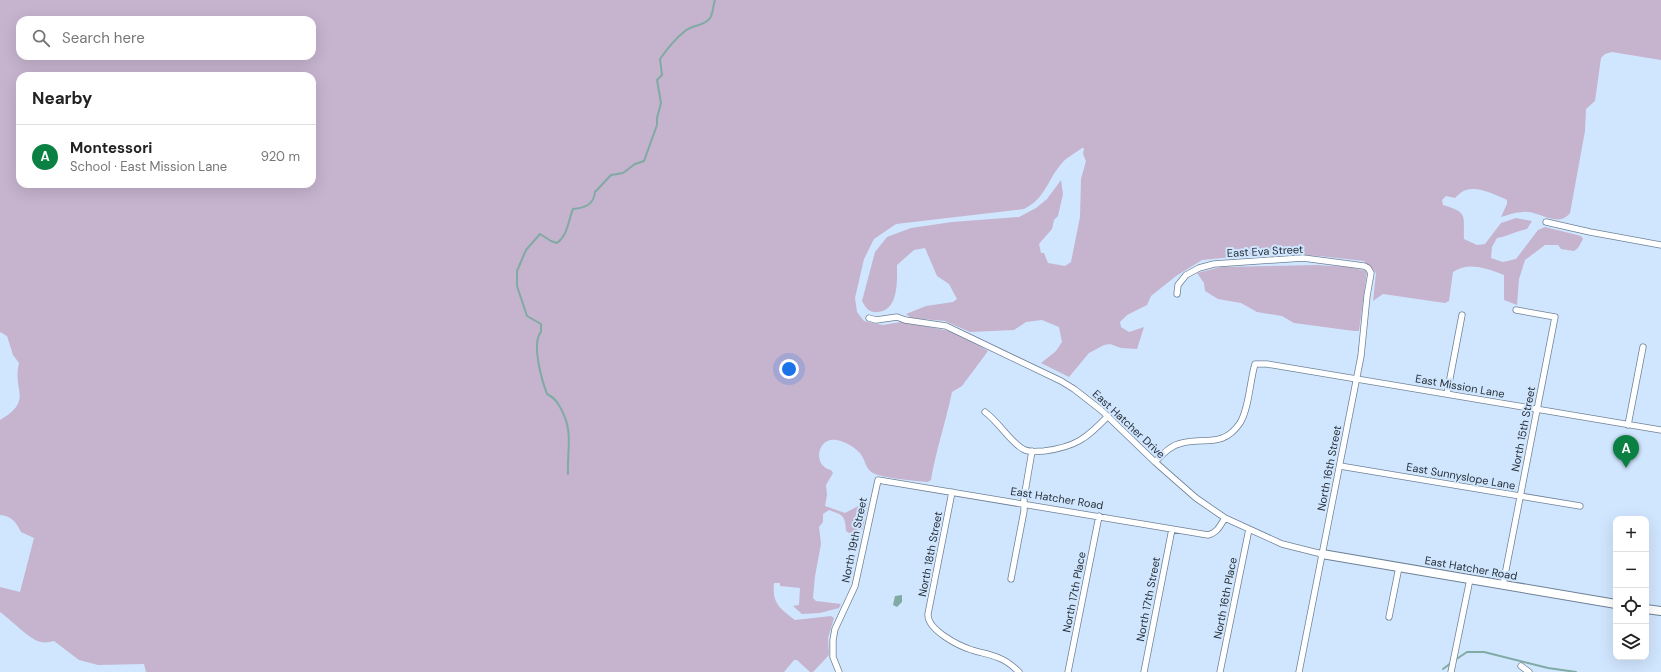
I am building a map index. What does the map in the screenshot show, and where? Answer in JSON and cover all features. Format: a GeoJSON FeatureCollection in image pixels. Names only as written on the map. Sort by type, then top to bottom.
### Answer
{"type":"FeatureCollection","features":[{"type":"Feature","properties":{"kind":"street"},"geometry":{"type":"LineString","coordinates":[[1546,222],[1661,245]]}},
{"type":"Feature","properties":{"kind":"street","name":"East Eva Street"},"geometry":{"type":"LineString","coordinates":[[1177,294],[1178,285],[1186,276],[1198,268],[1214,264],[1303,258],[1352,264],[1368,268]]}},
{"type":"Feature","properties":{"kind":"street","name":"North 16th Street"},"geometry":{"type":"LineString","coordinates":[[1299,672],[1364,338],[1367,296],[1371,274],[1368,268]]}},
{"type":"Feature","properties":{"kind":"street","name":"North 15th Street"},"geometry":{"type":"LineString","coordinates":[[1503,585],[1555,317],[1516,310]]}},
{"type":"Feature","properties":{"kind":"street"},"geometry":{"type":"LineString","coordinates":[[1447,394],[1462,315]]}},
{"type":"Feature","properties":{"kind":"street","name":"East Hatcher Drive"},"geometry":{"type":"LineString","coordinates":[[868,318],[876,320],[897,317],[905,320],[946,326],[1061,380],[1074,388],[1108,416],[1155,462],[1196,498],[1225,518],[1282,544],[1322,554]]}},
{"type":"Feature","properties":{"kind":"street"},"geometry":{"type":"LineString","coordinates":[[1628,425],[1643,347]]}},
{"type":"Feature","properties":{"kind":"street","name":"East Mission Lane"},"geometry":{"type":"LineString","coordinates":[[1155,462],[1170,448],[1182,443],[1211,442],[1225,437],[1234,429],[1240,422],[1244,413],[1255,364],[1267,364],[1661,430]]}},
{"type":"Feature","properties":{"kind":"street"},"geometry":{"type":"LineString","coordinates":[[985,412],[994,418],[1016,444],[1023,449],[1032,452],[1052,450],[1081,441],[1108,416]]}},
{"type":"Feature","properties":{"kind":"street"},"geometry":{"type":"LineString","coordinates":[[1011,579],[1024,511],[1032,452]]}},
{"type":"Feature","properties":{"kind":"street","name":"East Sunnyslope Lane"},"geometry":{"type":"LineString","coordinates":[[1340,466],[1580,506]]}},
{"type":"Feature","properties":{"kind":"street","name":"East Hatcher Road"},"geometry":{"type":"LineString","coordinates":[[878,480],[1208,535],[1213,534],[1219,529],[1225,518]]}},
{"type":"Feature","properties":{"kind":"street","name":"North 19th Street"},"geometry":{"type":"LineString","coordinates":[[839,672],[833,657],[833,640],[835,629],[855,586],[878,480]]}},
{"type":"Feature","properties":{"kind":"street","name":"North 18th Street"},"geometry":{"type":"LineString","coordinates":[[952,492],[928,620],[933,627],[949,639],[965,648],[998,657],[1008,662],[1019,672]]}},
{"type":"Feature","properties":{"kind":"street","name":"North 17th Place"},"geometry":{"type":"LineString","coordinates":[[1068,672],[1099,516]]}},
{"type":"Feature","properties":{"kind":"street","name":"North 17th Street"},"geometry":{"type":"LineString","coordinates":[[1144,672],[1172,529]]}},
{"type":"Feature","properties":{"kind":"street","name":"North 16th Place"},"geometry":{"type":"LineString","coordinates":[[1220,672],[1249,529]]}},
{"type":"Feature","properties":{"kind":"street","name":"East Hatcher Road"},"geometry":{"type":"LineString","coordinates":[[1322,554],[1613,603]]}},
{"type":"Feature","properties":{"kind":"street"},"geometry":{"type":"LineString","coordinates":[[1389,617],[1399,567]]}},
{"type":"Feature","properties":{"kind":"street"},"geometry":{"type":"LineString","coordinates":[[1451,672],[1470,579]]}},
{"type":"Feature","properties":{"kind":"street"},"geometry":{"type":"LineString","coordinates":[[1649,609],[1661,611]]}},
{"type":"Feature","properties":{"kind":"street"},"geometry":{"type":"LineString","coordinates":[[1520,666],[1529,672]]}},
{"type":"Feature","properties":{"kind":"shaded area"},"geometry":{"type":"Polygon","coordinates":[[[0,0],[1661,0],[1661,60],[1612,52],[1605,54],[1601,58],[1595,101],[1586,109],[1585,131],[1570,213],[1559,219],[1548,218],[1529,212],[1518,212],[1501,217],[1507,204],[1507,200],[1476,189],[1471,189],[1460,193],[1455,198],[1446,196],[1442,200],[1443,205],[1461,213],[1464,220],[1464,239],[1477,245],[1485,244],[1501,223],[1516,218],[1532,221],[1527,229],[1497,238],[1492,247],[1491,258],[1503,262],[1516,259],[1538,230],[1545,227],[1581,236],[1583,239],[1578,248],[1574,251],[1561,249],[1558,245],[1545,245],[1525,260],[1519,279],[1517,305],[1504,300],[1504,275],[1492,270],[1478,267],[1465,267],[1453,272],[1449,301],[1445,303],[1383,294],[1373,301],[1376,273],[1364,261],[1274,253],[1202,260],[1176,276],[1151,296],[1147,305],[1127,315],[1120,322],[1121,327],[1129,332],[1144,327],[1137,349],[1121,348],[1110,344],[1104,345],[1089,353],[1069,377],[1041,363],[1056,351],[1062,342],[1059,327],[1042,320],[1026,322],[1014,330],[970,332],[945,321],[911,318],[906,314],[926,306],[953,302],[957,299],[949,284],[937,276],[925,248],[914,250],[897,265],[897,286],[890,306],[885,310],[872,312],[866,308],[862,301],[875,252],[887,237],[911,228],[952,222],[1019,217],[1036,208],[1047,199],[1061,180],[1063,194],[1058,216],[1054,220],[1052,229],[1039,244],[1041,253],[1044,253],[1048,263],[1065,266],[1071,262],[1080,217],[1081,179],[1086,161],[1083,154],[1084,148],[1064,161],[1057,169],[1037,200],[1024,209],[896,224],[874,239],[864,259],[855,298],[857,312],[864,321],[883,325],[901,322],[958,333],[988,351],[962,386],[952,392],[931,480],[928,482],[877,475],[867,468],[862,456],[857,450],[848,444],[837,440],[825,442],[821,447],[819,458],[821,463],[833,473],[826,485],[827,495],[825,506],[845,513],[864,503],[867,505],[863,529],[849,533],[846,531],[845,522],[842,516],[829,510],[823,514],[823,522],[819,527],[821,544],[815,576],[813,598],[816,601],[841,604],[839,608],[820,613],[802,614],[793,606],[799,605],[800,588],[780,586],[780,583],[774,583],[774,596],[778,605],[795,620],[831,616],[834,618],[828,638],[829,655],[813,672],[810,672],[797,660],[794,660],[784,672],[146,672],[144,664],[98,665],[79,660],[54,641],[43,642],[32,638],[0,612],[0,587],[20,592],[34,538],[21,532],[11,518],[0,515],[0,420],[16,407],[20,394],[18,381],[19,363],[13,355],[7,336],[0,332],[0,0]]]}},
{"type":"Feature","properties":{"kind":"shaded area"},"geometry":{"type":"Polygon","coordinates":[[[1316,265],[1348,267],[1367,271],[1359,331],[1294,323],[1282,316],[1257,312],[1241,303],[1218,299],[1205,291],[1204,283],[1197,273],[1221,267],[1316,265]]]}},
{"type":"Feature","properties":{"kind":"shaded area"},"geometry":{"type":"Polygon","coordinates":[[[902,595],[902,602],[897,607],[893,605],[895,596],[902,595]]]}},
{"type":"Feature","properties":{"kind":"waterway"},"geometry":{"type":"LineString","coordinates":[[568,474],[569,440],[567,424],[559,405],[555,399],[547,394],[545,388],[540,372],[537,353],[537,344],[538,337],[541,332],[541,324],[527,316],[517,286],[517,271],[526,250],[540,234],[557,243],[566,232],[573,209],[588,205],[593,200],[595,192],[611,175],[623,173],[635,164],[644,161],[657,125],[657,118],[661,103],[657,80],[662,75],[660,59],[671,44],[685,31],[708,21],[712,14],[715,0]]}},
{"type":"Feature","properties":{"kind":"waterway"},"geometry":{"type":"LineString","coordinates":[[1455,660],[1467,652],[1484,652],[1548,668],[1576,672]]}},
{"type":"Feature","properties":{"kind":"waterway"},"geometry":{"type":"LineString","coordinates":[[1443,669],[1451,663]]}},
{"type":"Feature","properties":{"kind":"place","name":"Montessori"},"geometry":{"type":"Point","coordinates":[1626,468]}}]}
